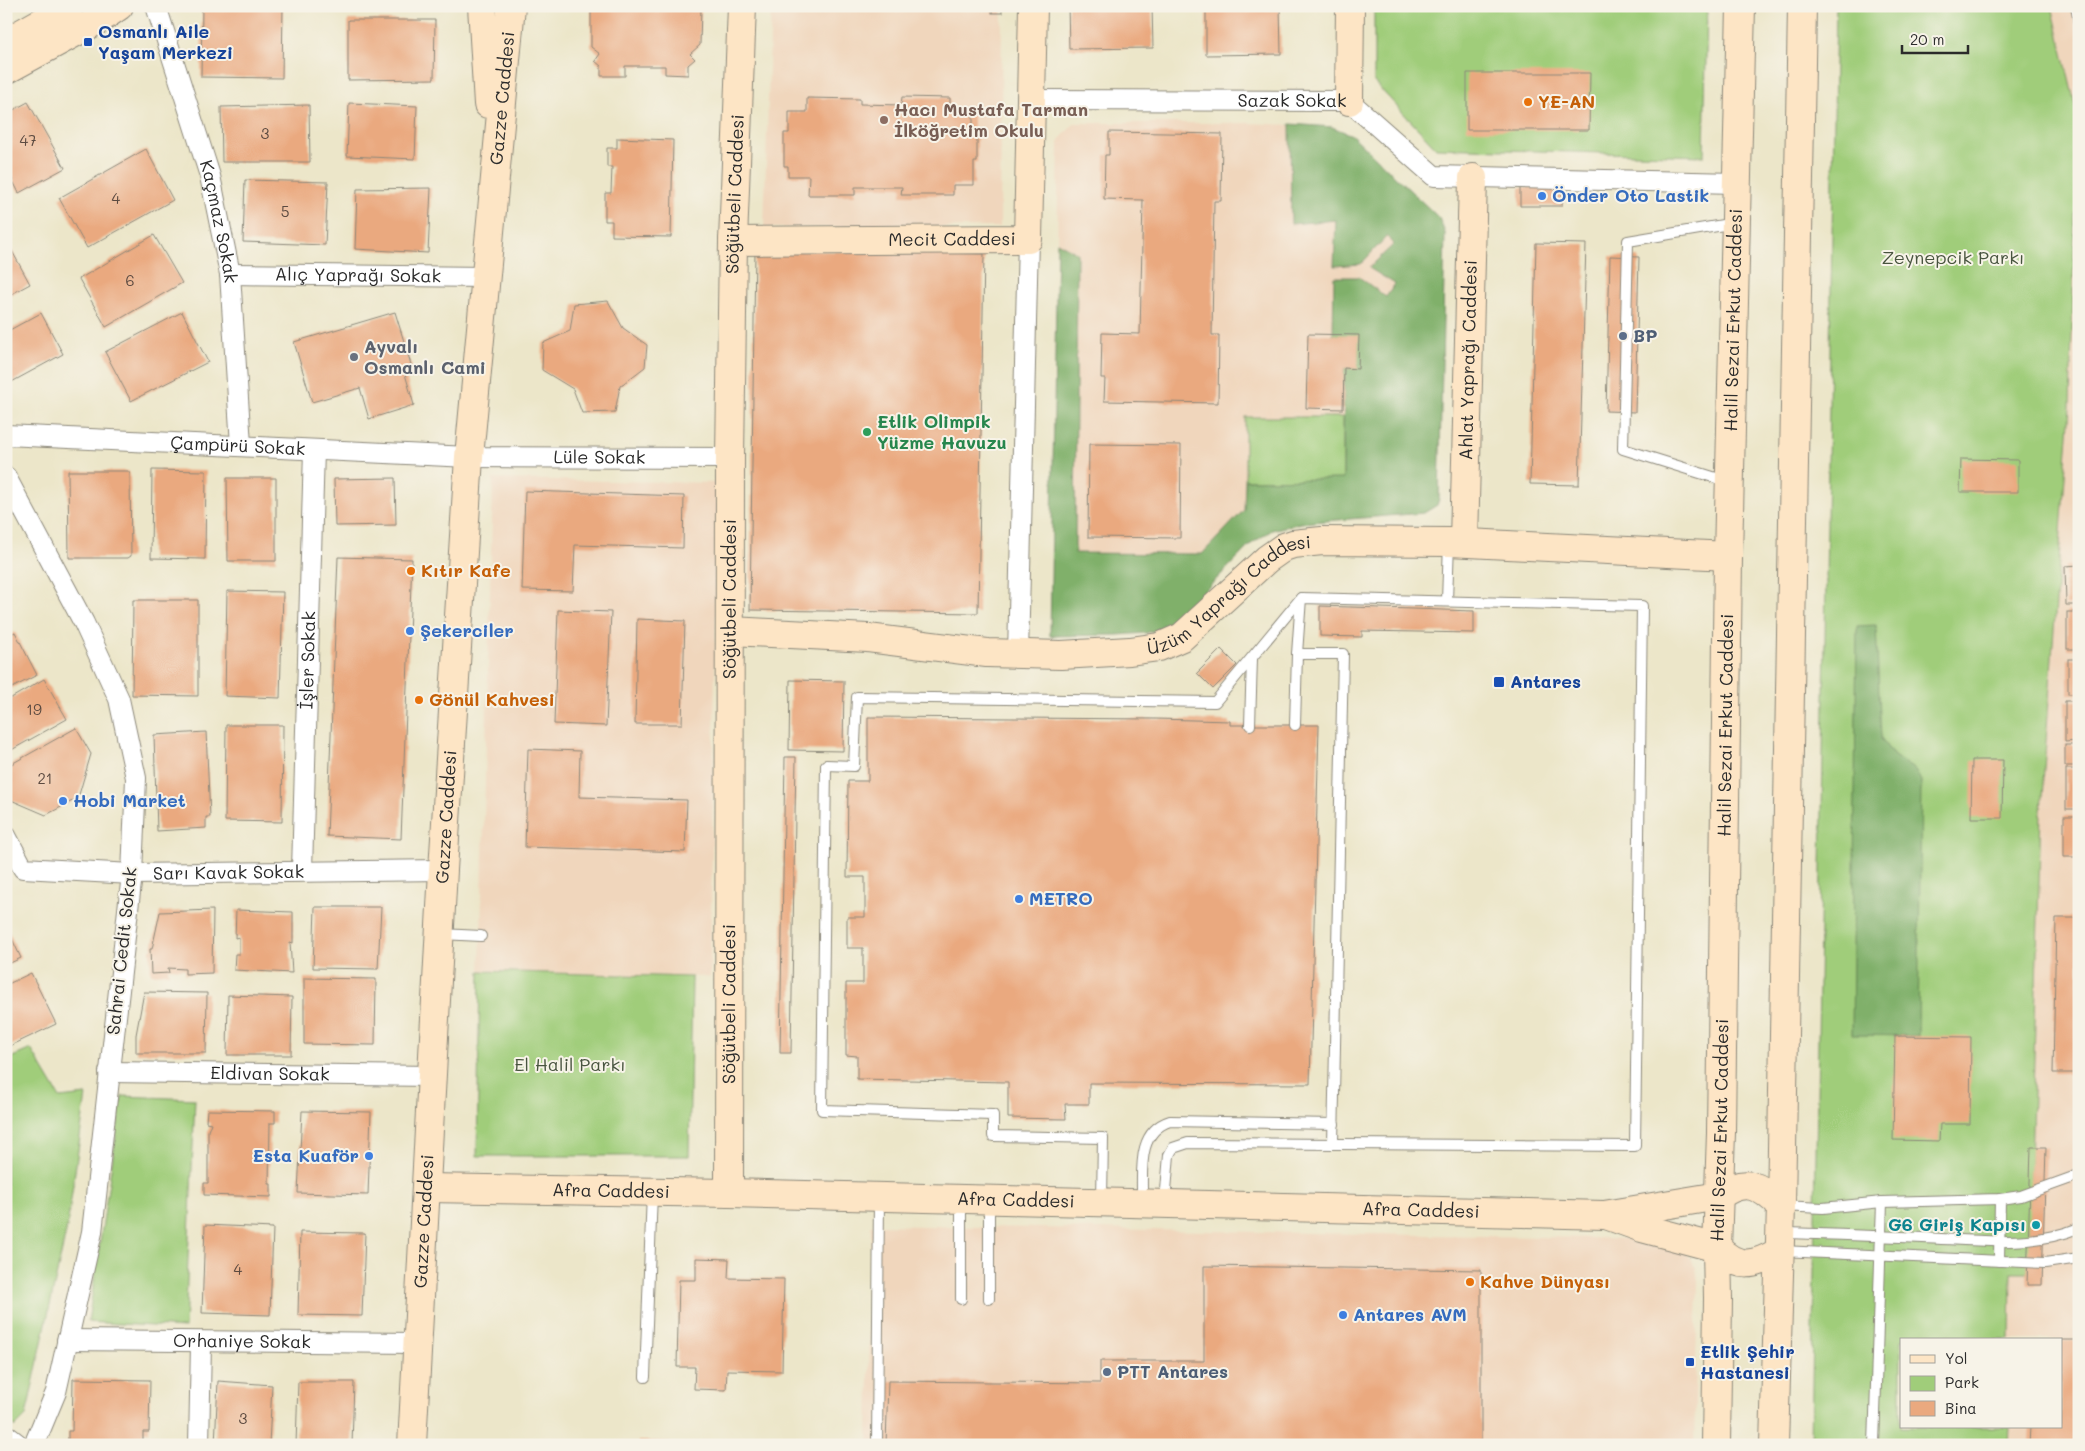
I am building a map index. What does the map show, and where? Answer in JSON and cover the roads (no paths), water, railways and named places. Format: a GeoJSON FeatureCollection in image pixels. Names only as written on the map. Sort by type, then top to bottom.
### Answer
{"type":"FeatureCollection","features":[{"type":"Feature","properties":{"kind":"main road"},"geometry":{"type":"LineString","coordinates":[[6,42],[70,6]]}},
{"type":"Feature","properties":{"kind":"main road"},"geometry":{"type":"LineString","coordinates":[[6,70],[100,19],[119,6]]}},
{"type":"Feature","properties":{"kind":"main road","name":"Gazze Caddesi"},"geometry":{"type":"LineString","coordinates":[[482,6],[493,190]]}},
{"type":"Feature","properties":{"kind":"main road","name":"Gazze Caddesi"},"geometry":{"type":"LineString","coordinates":[[493,190],[497,57],[494,6]]}},
{"type":"Feature","properties":{"kind":"main road","name":"Gazze Caddesi"},"geometry":{"type":"LineString","coordinates":[[412,1445],[443,870],[469,457],[511,6]]}},
{"type":"Feature","properties":{"kind":"main road","name":"Söğütbeli Caddesi"},"geometry":{"type":"LineString","coordinates":[[729,1193],[730,458],[734,241],[742,6]]}},
{"type":"Feature","properties":{"kind":"main road","name":"Mecit Caddesi"},"geometry":{"type":"LineString","coordinates":[[734,241],[1028,239],[1033,6]]}},
{"type":"Feature","properties":{"kind":"main road"},"geometry":{"type":"LineString","coordinates":[[1349,101],[1350,6]]}},
{"type":"Feature","properties":{"kind":"main road","name":"Halil Sezai Erkut Caddesi"},"geometry":{"type":"LineString","coordinates":[[1716,1445],[1717,1248],[1729,482],[1741,6]]}},
{"type":"Feature","properties":{"kind":"main road"},"geometry":{"type":"LineString","coordinates":[[1774,1445],[1781,1206],[1802,6]]}},
{"type":"Feature","properties":{"kind":"main road","name":"Ahlat Yaprağı Caddesi"},"geometry":{"type":"LineString","coordinates":[[1457,542],[1473,178]]}},
{"type":"Feature","properties":{"kind":"main road","name":"Üzüm Yaprağı Caddesi"},"geometry":{"type":"LineString","coordinates":[[731,631],[868,638],[987,653],[1018,655],[1130,652],[1170,643],[1195,627],[1267,559],[1284,547],[1294,544],[1322,541],[1457,542],[1728,556]]}},
{"type":"Feature","properties":{"kind":"main road"},"geometry":{"type":"LineString","coordinates":[[1719,1196],[1729,1189],[1750,1185],[1761,1188],[1781,1206]]}},
{"type":"Feature","properties":{"kind":"main road","name":"Afra Caddesi"},"geometry":{"type":"LineString","coordinates":[[427,1188],[880,1196],[1102,1204],[1604,1215],[1719,1196]]}},
{"type":"Feature","properties":{"kind":"main road","name":"Afra Caddesi"},"geometry":{"type":"LineString","coordinates":[[1604,1215],[1642,1228],[1717,1248]]}},
{"type":"Feature","properties":{"kind":"main road"},"geometry":{"type":"LineString","coordinates":[[1717,1248],[1733,1262],[1745,1264],[1762,1262],[1780,1242]]}},
{"type":"Feature","properties":{"kind":"street","name":"Kaçmaz Sokak"},"geometry":{"type":"LineString","coordinates":[[156,6],[210,176],[230,274],[241,445]]}},
{"type":"Feature","properties":{"kind":"street","name":"Sazak Sokak"},"geometry":{"type":"LineString","coordinates":[[1030,100],[1349,101],[1434,176],[1736,183]]}},
{"type":"Feature","properties":{"kind":"street"},"geometry":{"type":"LineString","coordinates":[[1018,655],[1028,239]]}},
{"type":"Feature","properties":{"kind":"street","name":"Alıç Yaprağı Sokak"},"geometry":{"type":"LineString","coordinates":[[230,274],[486,277]]}},
{"type":"Feature","properties":{"kind":"street","name":"Çampürü Sokak"},"geometry":{"type":"LineString","coordinates":[[6,435],[469,457]]}},
{"type":"Feature","properties":{"kind":"street","name":"İşler Sokak"},"geometry":{"type":"LineString","coordinates":[[302,870],[314,450]]}},
{"type":"Feature","properties":{"kind":"street","name":"Lüle Sokak"},"geometry":{"type":"LineString","coordinates":[[469,457],[730,458]]}},
{"type":"Feature","properties":{"kind":"street","name":"Sahrai Cedit Sokak"},"geometry":{"type":"LineString","coordinates":[[6,477],[84,623],[119,699],[136,778],[132,874],[92,1232],[56,1392],[34,1445]]}},
{"type":"Feature","properties":{"kind":"street","name":"Sarı Kavak Sokak"},"geometry":{"type":"LineString","coordinates":[[6,836],[14,872],[132,874],[302,870],[443,870]]}},
{"type":"Feature","properties":{"kind":"street","name":"Eldivan Sokak"},"geometry":{"type":"LineString","coordinates":[[109,1072],[433,1076]]}},
{"type":"Feature","properties":{"kind":"street","name":"Orhaniye Sokak"},"geometry":{"type":"LineString","coordinates":[[68,1340],[202,1343],[418,1343]]}},
{"type":"Feature","properties":{"kind":"street"},"geometry":{"type":"LineString","coordinates":[[199,1445],[202,1343]]}},
{"type":"Feature","properties":{"kind":"street"},"geometry":{"type":"LineString","coordinates":[[6,1435],[18,1445]]}},
{"type":"Feature","properties":{"kind":"lane"},"geometry":{"type":"LineString","coordinates":[[2076,6],[2079,23]]}},
{"type":"Feature","properties":{"kind":"lane"},"geometry":{"type":"LineString","coordinates":[[1729,482],[1623,449],[1628,240],[1736,223]]}},
{"type":"Feature","properties":{"kind":"lane"},"geometry":{"type":"LineString","coordinates":[[1447,601],[1457,542]]}},
{"type":"Feature","properties":{"kind":"lane"},"geometry":{"type":"LineString","coordinates":[[1154,1205],[1169,1155],[1173,1148],[1180,1145],[1635,1146],[1642,606],[1301,598]]}},
{"type":"Feature","properties":{"kind":"lane"},"geometry":{"type":"LineString","coordinates":[[1295,725],[1301,598]]}},
{"type":"Feature","properties":{"kind":"lane"},"geometry":{"type":"LineString","coordinates":[[1102,1204],[1103,1138],[993,1136],[993,1114],[822,1110],[826,765],[854,766],[857,697],[1215,702],[1301,598]]}},
{"type":"Feature","properties":{"kind":"lane"},"geometry":{"type":"LineString","coordinates":[[1297,654],[1343,654],[1333,1144]]}},
{"type":"Feature","properties":{"kind":"lane"},"geometry":{"type":"LineString","coordinates":[[1250,725],[1252,658]]}},
{"type":"Feature","properties":{"kind":"lane"},"geometry":{"type":"LineString","coordinates":[[440,934],[481,936]]}},
{"type":"Feature","properties":{"kind":"lane"},"geometry":{"type":"LineString","coordinates":[[1154,1205],[1144,1146],[1148,1136],[1164,1123],[1170,1121],[1334,1124]]}},
{"type":"Feature","properties":{"kind":"lane"},"geometry":{"type":"LineString","coordinates":[[1781,1206],[1823,1208],[1882,1202],[2000,1199],[2021,1196],[2079,1176]]}},
{"type":"Feature","properties":{"kind":"lane"},"geometry":{"type":"LineString","coordinates":[[645,1377],[652,1192]]}},
{"type":"Feature","properties":{"kind":"lane"},"geometry":{"type":"LineString","coordinates":[[877,1445],[880,1196]]}},
{"type":"Feature","properties":{"kind":"lane"},"geometry":{"type":"LineString","coordinates":[[961,1199],[961,1299]]}},
{"type":"Feature","properties":{"kind":"lane"},"geometry":{"type":"LineString","coordinates":[[1999,1261],[2000,1199]]}},
{"type":"Feature","properties":{"kind":"lane"},"geometry":{"type":"LineString","coordinates":[[989,1200],[989,1299]]}},
{"type":"Feature","properties":{"kind":"lane"},"geometry":{"type":"LineString","coordinates":[[1874,1445],[1882,1256],[1882,1202]]}},
{"type":"Feature","properties":{"kind":"lane"},"geometry":{"type":"LineString","coordinates":[[1780,1242],[1882,1236],[1999,1241],[2039,1239],[2065,1234],[2079,1228]]}},
{"type":"Feature","properties":{"kind":"lane"},"geometry":{"type":"LineString","coordinates":[[1780,1242],[1882,1256],[2044,1263],[2079,1258]]}},
{"type":"Feature","properties":{"kind":"place","name":"Osmanlı Aile Yaşam Merkezi"},"geometry":{"type":"Point","coordinates":[88,42]}},
{"type":"Feature","properties":{"kind":"place","name":"YE-AN"},"geometry":{"type":"Point","coordinates":[1528,102]}},
{"type":"Feature","properties":{"kind":"place","name":"Hacı Mustafa Tarman İlköğretim Okulu"},"geometry":{"type":"Point","coordinates":[884,120]}},
{"type":"Feature","properties":{"kind":"place","name":"Önder Oto Lastik"},"geometry":{"type":"Point","coordinates":[1542,196]}},
{"type":"Feature","properties":{"kind":"place","name":"BP"},"geometry":{"type":"Point","coordinates":[1623,336]}},
{"type":"Feature","properties":{"kind":"place","name":"Ayvalı Osmanlı Cami"},"geometry":{"type":"Point","coordinates":[354,357]}},
{"type":"Feature","properties":{"kind":"place","name":"Etlik Olimpik Yüzme Havuzu"},"geometry":{"type":"Point","coordinates":[867,432]}},
{"type":"Feature","properties":{"kind":"place","name":"Kıtır Kafe"},"geometry":{"type":"Point","coordinates":[411,571]}},
{"type":"Feature","properties":{"kind":"place","name":"Şekerciler"},"geometry":{"type":"Point","coordinates":[410,631]}},
{"type":"Feature","properties":{"kind":"place","name":"Antares"},"geometry":{"type":"Point","coordinates":[1499,682]}},
{"type":"Feature","properties":{"kind":"place","name":"Gönül Kahvesi"},"geometry":{"type":"Point","coordinates":[419,700]}},
{"type":"Feature","properties":{"kind":"place","name":"Hobi Market"},"geometry":{"type":"Point","coordinates":[63,801]}},
{"type":"Feature","properties":{"kind":"place","name":"METRO"},"geometry":{"type":"Point","coordinates":[1019,899]}},
{"type":"Feature","properties":{"kind":"place","name":"Esta Kuaför"},"geometry":{"type":"Point","coordinates":[369,1156]}},
{"type":"Feature","properties":{"kind":"place","name":"G6 Giriş Kapısı"},"geometry":{"type":"Point","coordinates":[2036,1225]}},
{"type":"Feature","properties":{"kind":"place","name":"Kahve Dünyası"},"geometry":{"type":"Point","coordinates":[1470,1282]}},
{"type":"Feature","properties":{"kind":"place","name":"Antares AVM"},"geometry":{"type":"Point","coordinates":[1343,1315]}},
{"type":"Feature","properties":{"kind":"place","name":"Etlik Şehir Hastanesi"},"geometry":{"type":"Point","coordinates":[1690,1362]}},
{"type":"Feature","properties":{"kind":"place","name":"PTT Antares"},"geometry":{"type":"Point","coordinates":[1107,1372]}},
{"type":"Feature","properties":{"kind":"park label","name":"Zeynepcik Parkı"},"geometry":{"type":"Point","coordinates":[1953,258]}},
{"type":"Feature","properties":{"kind":"park label","name":"El Halil Parkı"},"geometry":{"type":"Point","coordinates":[570,1065]}}]}
